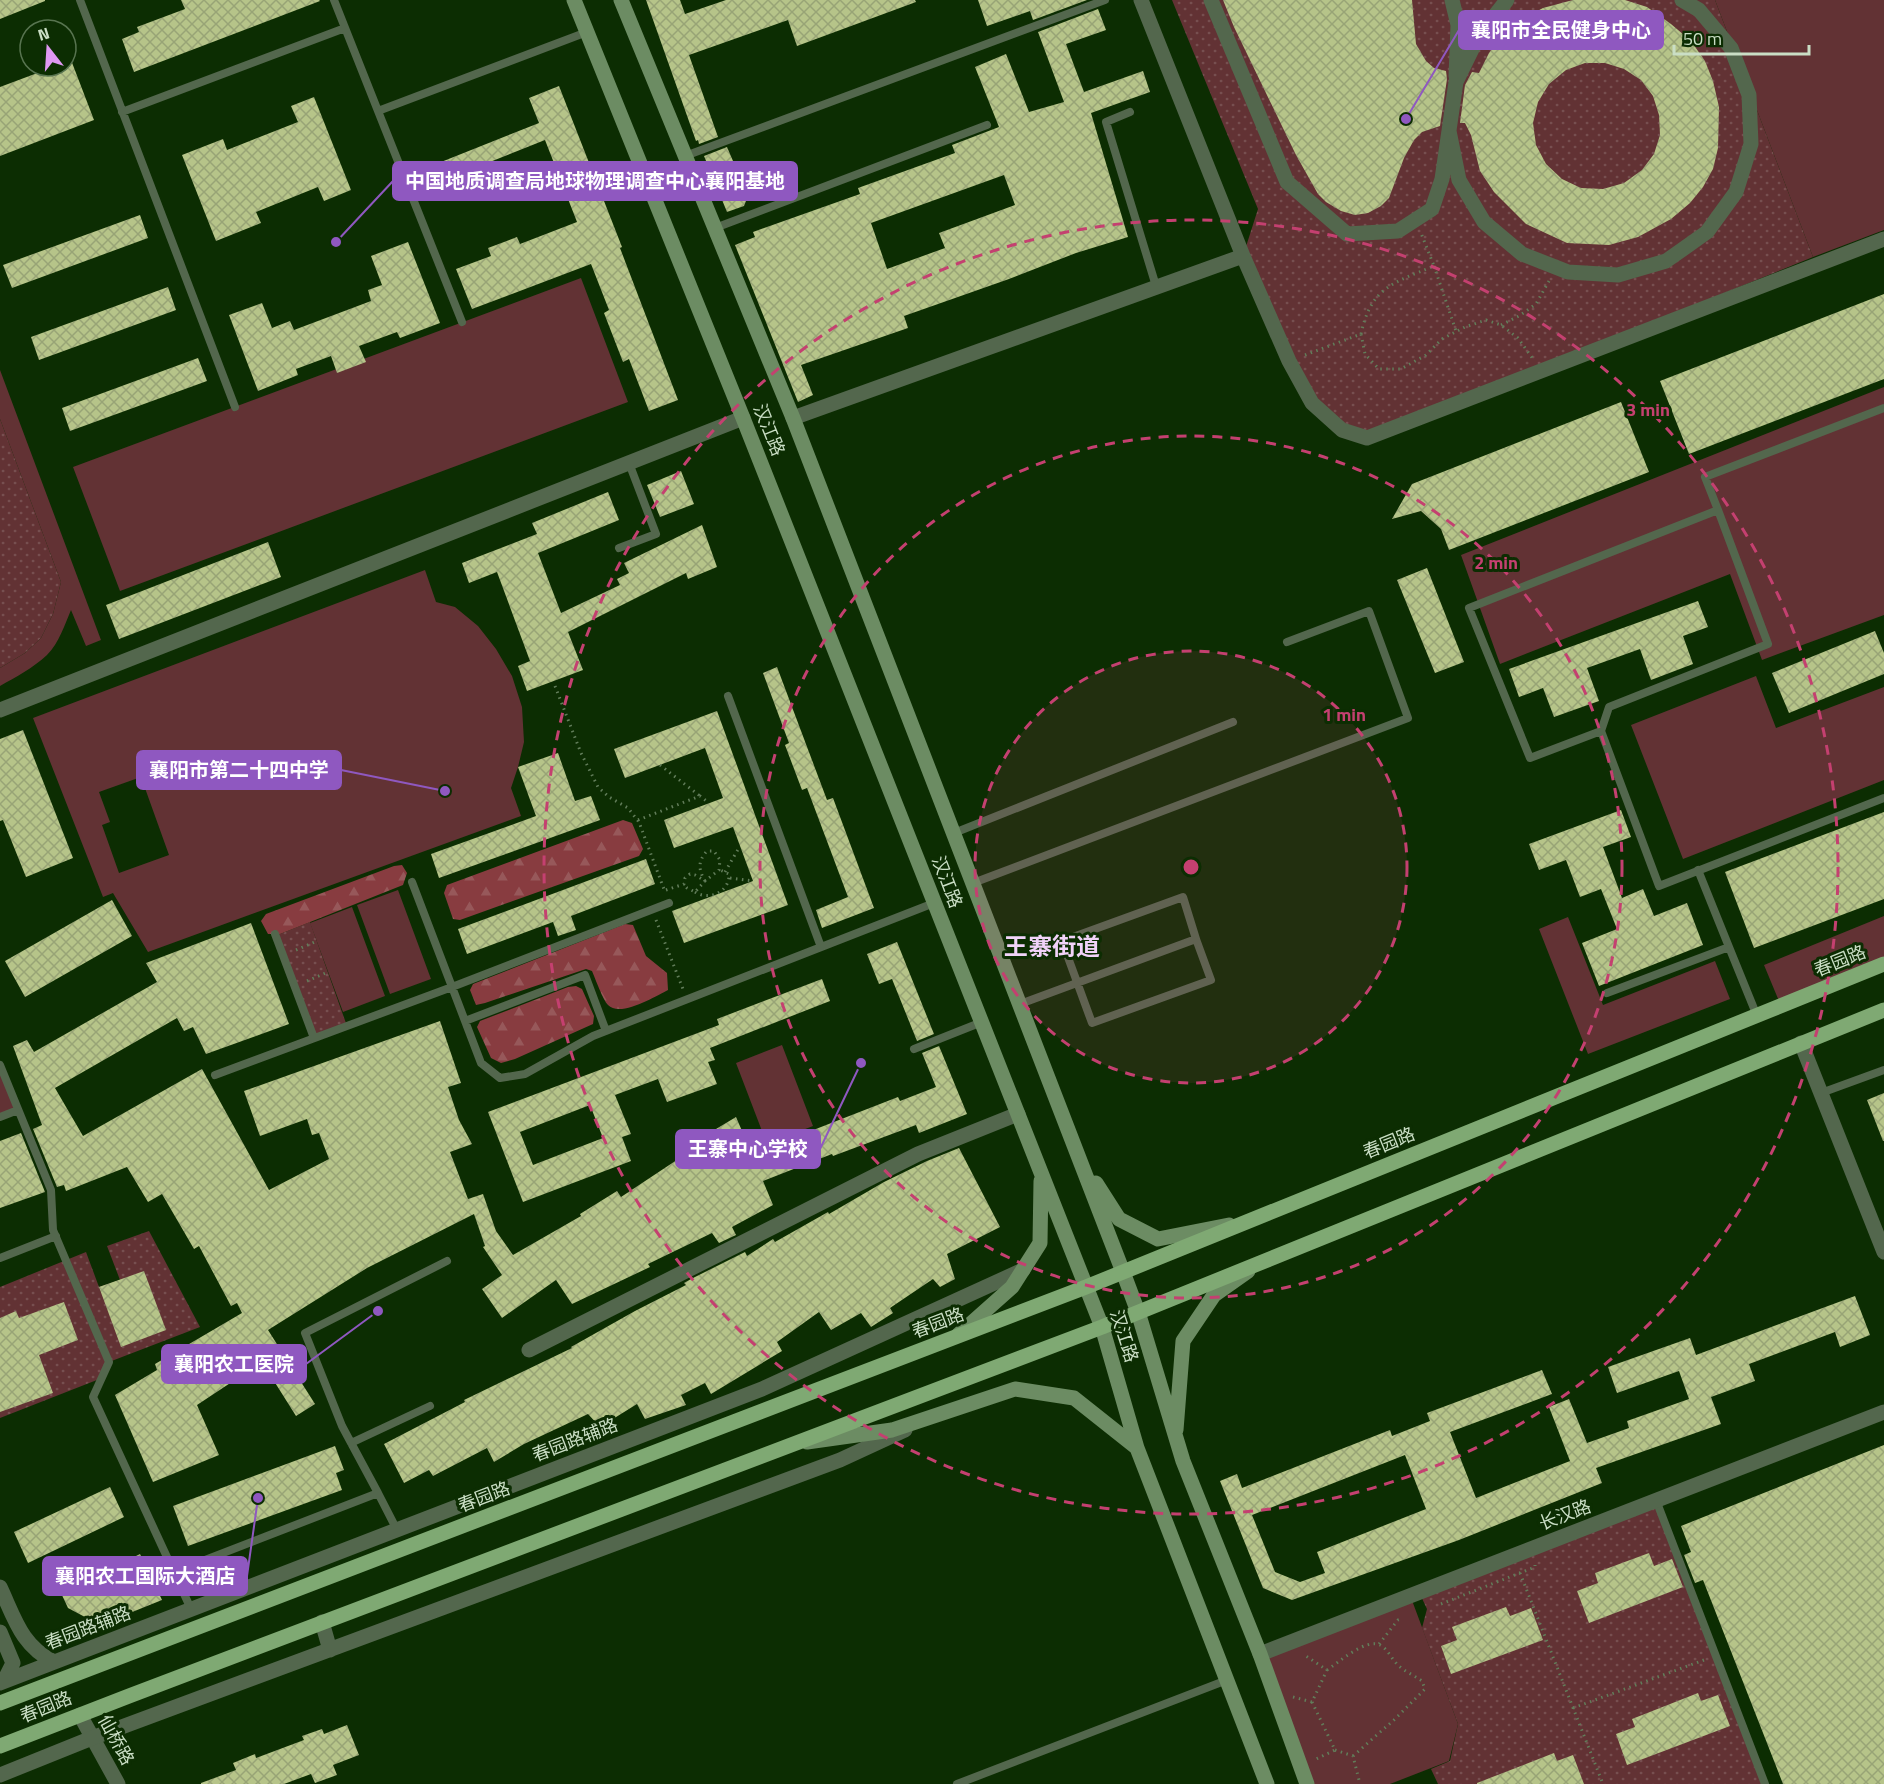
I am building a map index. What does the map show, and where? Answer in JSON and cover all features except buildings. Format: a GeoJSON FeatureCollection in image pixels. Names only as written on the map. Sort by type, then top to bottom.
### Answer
{"type":"FeatureCollection","features":[{"type":"Feature","properties":{"kind":"main road","name":"汉江路"},"geometry":{"type":"LineString","coordinates":[[574,0],[743,418],[1102,1327],[1137,1448],[1267,1784]]}},
{"type":"Feature","properties":{"kind":"main road","name":"汉江路"},"geometry":{"type":"LineString","coordinates":[[621,0],[793,418],[1079,1157],[1138,1312],[1175,1438],[1260,1654],[1307,1784]]}},
{"type":"Feature","properties":{"kind":"main road","name":"春园路"},"geometry":{"type":"LineString","coordinates":[[0,1703],[1086,1287],[1884,964]]}},
{"type":"Feature","properties":{"kind":"main road","name":"春园路"},"geometry":{"type":"LineString","coordinates":[[0,1746],[1102,1327],[1884,1010]]}},
{"type":"Feature","properties":{"kind":"main road"},"geometry":{"type":"LineString","coordinates":[[1079,1157],[1119,1219],[1158,1239],[1252,1220]]}},
{"type":"Feature","properties":{"kind":"main road"},"geometry":{"type":"LineString","coordinates":[[955,1337],[1012,1287],[1040,1243],[1042,1175]]}},
{"type":"Feature","properties":{"kind":"main road"},"geometry":{"type":"LineString","coordinates":[[1175,1438],[1183,1341],[1214,1295],[1258,1263]]}},
{"type":"Feature","properties":{"kind":"main road"},"geometry":{"type":"LineString","coordinates":[[792,1444],[892,1430],[1015,1389],[1074,1398],[1137,1448]]}},
{"type":"Feature","properties":{"kind":"street"},"geometry":{"type":"LineString","coordinates":[[1141,0],[1243,256],[1289,361],[1312,403],[1342,430],[1367,438],[1884,239]]}},
{"type":"Feature","properties":{"kind":"street"},"geometry":{"type":"LineString","coordinates":[[1211,0],[1287,182],[1347,234],[1398,231],[1432,209],[1442,179],[1456,82],[1458,25],[1452,0]]}},
{"type":"Feature","properties":{"kind":"street"},"geometry":{"type":"LineString","coordinates":[[1456,82],[1478,37],[1507,0]]}},
{"type":"Feature","properties":{"kind":"street"},"geometry":{"type":"LineString","coordinates":[[1449,131],[1459,180],[1484,222],[1522,254],[1569,272],[1618,275],[1666,261],[1707,232],[1736,192],[1751,144],[1749,95],[1731,48],[1699,10],[1682,0]]}},
{"type":"Feature","properties":{"kind":"street"},"geometry":{"type":"LineString","coordinates":[[793,418],[1243,256]]}},
{"type":"Feature","properties":{"kind":"street"},"geometry":{"type":"LineString","coordinates":[[0,710],[743,418]]}},
{"type":"Feature","properties":{"kind":"street"},"geometry":{"type":"LineString","coordinates":[[1801,1043],[1884,1251]]}},
{"type":"Feature","properties":{"kind":"street"},"geometry":{"type":"LineString","coordinates":[[529,1350],[918,1154],[1018,1114]]}},
{"type":"Feature","properties":{"kind":"street","name":"春园路辅路"},"geometry":{"type":"LineString","coordinates":[[2,1682],[762,1389],[1023,1270]]}},
{"type":"Feature","properties":{"kind":"street"},"geometry":{"type":"LineString","coordinates":[[646,1456],[706,1411]]}},
{"type":"Feature","properties":{"kind":"street"},"geometry":{"type":"LineString","coordinates":[[0,1775],[92,1738],[830,1464],[945,1412]]}},
{"type":"Feature","properties":{"kind":"street","name":"长汉路"},"geometry":{"type":"LineString","coordinates":[[1260,1654],[1884,1412]]}},
{"type":"Feature","properties":{"kind":"street"},"geometry":{"type":"LineString","coordinates":[[0,1587],[24,1639],[42,1656],[54,1662]]}},
{"type":"Feature","properties":{"kind":"street"},"geometry":{"type":"LineString","coordinates":[[191,1609],[198,1627]]}},
{"type":"Feature","properties":{"kind":"street"},"geometry":{"type":"LineString","coordinates":[[322,1623],[330,1650]]}},
{"type":"Feature","properties":{"kind":"street"},"geometry":{"type":"LineString","coordinates":[[0,1632],[13,1663],[2,1682]]}},
{"type":"Feature","properties":{"kind":"street","name":"仙桥路"},"geometry":{"type":"LineString","coordinates":[[80,1715],[118,1784]]}},
{"type":"Feature","properties":{"kind":"lane"},"geometry":{"type":"LineString","coordinates":[[80,0],[235,407]]}},
{"type":"Feature","properties":{"kind":"lane"},"geometry":{"type":"LineString","coordinates":[[334,0],[462,322]]}},
{"type":"Feature","properties":{"kind":"lane"},"geometry":{"type":"LineString","coordinates":[[685,156],[1105,0]]}},
{"type":"Feature","properties":{"kind":"lane"},"geometry":{"type":"LineString","coordinates":[[122,112],[345,28]]}},
{"type":"Feature","properties":{"kind":"lane"},"geometry":{"type":"LineString","coordinates":[[378,111],[587,32]]}},
{"type":"Feature","properties":{"kind":"lane"},"geometry":{"type":"LineString","coordinates":[[1130,112],[1106,122],[1156,286]]}},
{"type":"Feature","properties":{"kind":"lane"},"geometry":{"type":"LineString","coordinates":[[715,228],[987,125]]}},
{"type":"Feature","properties":{"kind":"lane"},"geometry":{"type":"LineString","coordinates":[[1884,408],[1705,477],[1768,644],[1609,707],[1601,731],[1659,886],[1884,798]]}},
{"type":"Feature","properties":{"kind":"lane"},"geometry":{"type":"LineString","coordinates":[[619,548],[656,534],[629,463]]}},
{"type":"Feature","properties":{"kind":"lane"},"geometry":{"type":"LineString","coordinates":[[1601,731],[1530,758],[1469,608],[1718,510]]}},
{"type":"Feature","properties":{"kind":"lane"},"geometry":{"type":"LineString","coordinates":[[973,883],[1408,718],[1369,611],[1287,642]]}},
{"type":"Feature","properties":{"kind":"lane"},"geometry":{"type":"LineString","coordinates":[[728,696],[821,947]]}},
{"type":"Feature","properties":{"kind":"lane"},"geometry":{"type":"LineString","coordinates":[[954,833],[1233,722]]}},
{"type":"Feature","properties":{"kind":"lane"},"geometry":{"type":"LineString","coordinates":[[1698,870],[1757,1016]]}},
{"type":"Feature","properties":{"kind":"lane"},"geometry":{"type":"LineString","coordinates":[[412,882],[481,1063],[500,1078],[525,1074],[594,1036],[934,903]]}},
{"type":"Feature","properties":{"kind":"lane"},"geometry":{"type":"LineString","coordinates":[[1183,897],[1196,939],[1211,980],[1092,1023],[1062,941],[1183,897]]}},
{"type":"Feature","properties":{"kind":"lane"},"geometry":{"type":"LineString","coordinates":[[215,1075],[669,903]]}},
{"type":"Feature","properties":{"kind":"lane"},"geometry":{"type":"LineString","coordinates":[[275,934],[314,1038]]}},
{"type":"Feature","properties":{"kind":"lane"},"geometry":{"type":"LineString","coordinates":[[1020,1004],[1196,939]]}},
{"type":"Feature","properties":{"kind":"lane"},"geometry":{"type":"LineString","coordinates":[[1606,993],[1729,947]]}},
{"type":"Feature","properties":{"kind":"lane"},"geometry":{"type":"LineString","coordinates":[[465,1021],[585,975],[606,1031]]}},
{"type":"Feature","properties":{"kind":"lane"},"geometry":{"type":"LineString","coordinates":[[914,1049],[982,1022]]}},
{"type":"Feature","properties":{"kind":"lane"},"geometry":{"type":"LineString","coordinates":[[0,1065],[51,1190],[53,1230],[109,1362],[93,1397],[191,1609]]}},
{"type":"Feature","properties":{"kind":"lane"},"geometry":{"type":"LineString","coordinates":[[1821,1093],[1884,1070]]}},
{"type":"Feature","properties":{"kind":"lane"},"geometry":{"type":"LineString","coordinates":[[0,1117],[18,1110]]}},
{"type":"Feature","properties":{"kind":"lane"},"geometry":{"type":"LineString","coordinates":[[0,1258],[56,1236]]}},
{"type":"Feature","properties":{"kind":"lane"},"geometry":{"type":"LineString","coordinates":[[396,1530],[342,1426],[305,1333],[447,1261]]}},
{"type":"Feature","properties":{"kind":"lane"},"geometry":{"type":"LineString","coordinates":[[351,1443],[430,1406]]}},
{"type":"Feature","properties":{"kind":"lane"},"geometry":{"type":"LineString","coordinates":[[174,1572],[378,1493]]}},
{"type":"Feature","properties":{"kind":"lane"},"geometry":{"type":"LineString","coordinates":[[1656,1500],[1765,1784]]}},
{"type":"Feature","properties":{"kind":"lane"},"geometry":{"type":"LineString","coordinates":[[957,1784],[1227,1680]]}},
{"type":"Feature","properties":{"kind":"path"},"geometry":{"type":"LineString","coordinates":[[1416,219],[1456,331]]}},
{"type":"Feature","properties":{"kind":"path"},"geometry":{"type":"LineString","coordinates":[[1434,266],[1399,281],[1377,296],[1364,316],[1361,334],[1365,354],[1379,369],[1401,369],[1426,355],[1442,339],[1456,331],[1486,321],[1501,325],[1518,338],[1541,371]]}},
{"type":"Feature","properties":{"kind":"path"},"geometry":{"type":"LineString","coordinates":[[1501,325],[1536,304],[1557,268]]}},
{"type":"Feature","properties":{"kind":"path"},"geometry":{"type":"LineString","coordinates":[[1289,361],[1361,334]]}},
{"type":"Feature","properties":{"kind":"path"},"geometry":{"type":"LineString","coordinates":[[555,686],[581,753],[598,787],[609,797],[628,808],[638,820],[672,911],[655,918],[687,999]]}},
{"type":"Feature","properties":{"kind":"path"},"geometry":{"type":"LineString","coordinates":[[660,765],[709,803]]}},
{"type":"Feature","properties":{"kind":"path"},"geometry":{"type":"LineString","coordinates":[[638,820],[700,796]]}},
{"type":"Feature","properties":{"kind":"path"},"geometry":{"type":"LineString","coordinates":[[725,872],[740,846]]}},
{"type":"Feature","properties":{"kind":"path"},"geometry":{"type":"LineString","coordinates":[[695,892],[705,880],[719,870],[720,860],[714,851],[707,850],[701,857],[699,867],[705,880]]}},
{"type":"Feature","properties":{"kind":"path"},"geometry":{"type":"LineString","coordinates":[[719,870],[729,874],[730,878]]}},
{"type":"Feature","properties":{"kind":"path"},"geometry":{"type":"LineString","coordinates":[[684,884],[685,878],[690,874],[695,874],[705,880]]}},
{"type":"Feature","properties":{"kind":"path"},"geometry":{"type":"LineString","coordinates":[[684,884],[701,896],[712,896],[725,888],[730,878]]}},
{"type":"Feature","properties":{"kind":"path"},"geometry":{"type":"LineString","coordinates":[[730,878],[753,881]]}},
{"type":"Feature","properties":{"kind":"path"},"geometry":{"type":"LineString","coordinates":[[665,890],[684,884]]}},
{"type":"Feature","properties":{"kind":"path"},"geometry":{"type":"LineString","coordinates":[[283,955],[317,941]]}},
{"type":"Feature","properties":{"kind":"path"},"geometry":{"type":"LineString","coordinates":[[294,986],[328,972]]}},
{"type":"Feature","properties":{"kind":"path"},"geometry":{"type":"LineString","coordinates":[[1437,1605],[1536,1567],[1529,1550]]}},
{"type":"Feature","properties":{"kind":"path"},"geometry":{"type":"LineString","coordinates":[[1520,1573],[1603,1784]]}},
{"type":"Feature","properties":{"kind":"path"},"geometry":{"type":"LineString","coordinates":[[1379,1644],[1398,1620],[1407,1616]]}},
{"type":"Feature","properties":{"kind":"path"},"geometry":{"type":"LineString","coordinates":[[1286,1643],[1327,1670]]}},
{"type":"Feature","properties":{"kind":"path"},"geometry":{"type":"LineString","coordinates":[[1312,1702],[1327,1670],[1363,1646],[1372,1643],[1379,1644],[1399,1666],[1422,1681],[1425,1689],[1353,1756]]}},
{"type":"Feature","properties":{"kind":"path"},"geometry":{"type":"LineString","coordinates":[[1573,1708],[1716,1655]]}},
{"type":"Feature","properties":{"kind":"path"},"geometry":{"type":"LineString","coordinates":[[1274,1693],[1312,1702]]}},
{"type":"Feature","properties":{"kind":"path"},"geometry":{"type":"LineString","coordinates":[[1312,1702],[1335,1750]]}},
{"type":"Feature","properties":{"kind":"path"},"geometry":{"type":"LineString","coordinates":[[1300,1766],[1335,1750],[1353,1756]]}},
{"type":"Feature","properties":{"kind":"path"},"geometry":{"type":"LineString","coordinates":[[1353,1756],[1360,1784]]}},
{"type":"Feature","properties":{"kind":"shaded area"},"geometry":{"type":"Polygon","coordinates":[[[1172,0],[1715,0],[1813,257],[1367,438],[1312,403],[1243,256],[1258,209],[1172,0]]]}},
{"type":"Feature","properties":{"kind":"shaded area"},"geometry":{"type":"Polygon","coordinates":[[[1715,0],[1884,0],[1884,230],[1813,257],[1715,0]]]}},
{"type":"Feature","properties":{"kind":"shaded area"},"geometry":{"type":"Polygon","coordinates":[[[581,278],[628,402],[120,591],[73,467],[581,278]]]}},
{"type":"Feature","properties":{"kind":"shaded area"},"geometry":{"type":"Polygon","coordinates":[[[0,370],[101,640],[86,646],[71,610],[58,639],[47,655],[0,686],[0,668],[25,653],[41,638],[53,614],[61,582],[0,419],[0,370]]]}},
{"type":"Feature","properties":{"kind":"shaded area"},"geometry":{"type":"Polygon","coordinates":[[[1884,387],[1884,615],[1762,660],[1730,574],[1500,664],[1461,555],[1884,387]]]}},
{"type":"Feature","properties":{"kind":"shaded area"},"geometry":{"type":"Polygon","coordinates":[[[0,419],[61,582],[53,614],[41,638],[25,653],[0,668],[0,419]]]}},
{"type":"Feature","properties":{"kind":"shaded area"},"geometry":{"type":"Polygon","coordinates":[[[425,570],[436,602],[455,607],[478,626],[496,649],[512,676],[522,707],[524,742],[511,788],[521,816],[148,952],[113,893],[103,897],[33,718],[425,570]],[[141,777],[99,792],[110,822],[102,825],[119,873],[169,855],[141,777]]]}},
{"type":"Feature","properties":{"kind":"shaded area"},"geometry":{"type":"Polygon","coordinates":[[[1756,676],[1776,728],[1884,687],[1884,780],[1683,859],[1631,725],[1756,676]]]}},
{"type":"Feature","properties":{"kind":"shaded area"},"geometry":{"type":"Polygon","coordinates":[[[398,890],[431,979],[390,994],[357,905],[398,890]]]}},
{"type":"Feature","properties":{"kind":"shaded area"},"geometry":{"type":"Polygon","coordinates":[[[352,907],[385,996],[343,1012],[310,923],[352,907]]]}},
{"type":"Feature","properties":{"kind":"shaded area"},"geometry":{"type":"Polygon","coordinates":[[[1884,916],[1884,964],[1781,1006],[1764,965],[1884,916]]]}},
{"type":"Feature","properties":{"kind":"shaded area"},"geometry":{"type":"Polygon","coordinates":[[[1568,917],[1603,1005],[1715,961],[1730,999],[1588,1054],[1539,929],[1568,917]]]}},
{"type":"Feature","properties":{"kind":"shaded area"},"geometry":{"type":"Polygon","coordinates":[[[310,922],[347,1026],[314,1038],[275,934],[310,922]]]}},
{"type":"Feature","properties":{"kind":"shaded area"},"geometry":{"type":"Polygon","coordinates":[[[782,1045],[813,1126],[767,1144],[736,1063],[782,1045]]]}},
{"type":"Feature","properties":{"kind":"shaded area"},"geometry":{"type":"Polygon","coordinates":[[[0,1065],[18,1110],[0,1117],[0,1065]]]}},
{"type":"Feature","properties":{"kind":"shaded area"},"geometry":{"type":"Polygon","coordinates":[[[149,1231],[200,1327],[109,1362],[102,1378],[0,1418],[0,1287],[86,1252],[99,1287],[120,1280],[107,1246],[149,1231]]]}},
{"type":"Feature","properties":{"kind":"shaded area"},"geometry":{"type":"Polygon","coordinates":[[[1656,1500],[1765,1784],[1438,1784],[1431,1769],[1450,1761],[1458,1724],[1422,1628],[1427,1609],[1419,1592],[1656,1500]]]}},
{"type":"Feature","properties":{"kind":"shaded area"},"geometry":{"type":"Polygon","coordinates":[[[1410,1595],[1458,1724],[1449,1761],[1390,1784],[1307,1784],[1260,1654],[1410,1595]]]}},
{"type":"Feature","properties":{"kind":"green space"},"geometry":{"type":"Polygon","coordinates":[[[623,820],[632,823],[643,849],[639,856],[460,920],[453,919],[444,893],[447,885],[623,820]]]}},
{"type":"Feature","properties":{"kind":"green space"},"geometry":{"type":"Polygon","coordinates":[[[402,865],[407,873],[403,885],[280,934],[268,934],[261,921],[266,914],[402,865]]]}},
{"type":"Feature","properties":{"kind":"green space"},"geometry":{"type":"Polygon","coordinates":[[[625,924],[633,925],[646,956],[667,973],[668,990],[629,1008],[614,1008],[606,1002],[592,971],[586,969],[476,1005],[470,990],[473,984],[625,924]]]}},
{"type":"Feature","properties":{"kind":"green space"},"geometry":{"type":"Polygon","coordinates":[[[576,986],[582,989],[594,1016],[593,1024],[515,1059],[501,1063],[491,1058],[477,1027],[480,1021],[568,987],[576,986]]]}},
{"type":"Feature","properties":{"kind":"place","name":"襄阳市全民健身中心"},"geometry":{"type":"Point","coordinates":[1406,119]}},
{"type":"Feature","properties":{"kind":"place","name":"中国地质调查局地球物理调查中心襄阳基地"},"geometry":{"type":"Point","coordinates":[336,242]}},
{"type":"Feature","properties":{"kind":"place","name":"襄阳市第二十四中学"},"geometry":{"type":"Point","coordinates":[445,791]}},
{"type":"Feature","properties":{"kind":"place","name":"王寨中心学校"},"geometry":{"type":"Point","coordinates":[861,1063]}},
{"type":"Feature","properties":{"kind":"place","name":"襄阳农工医院"},"geometry":{"type":"Point","coordinates":[378,1311]}},
{"type":"Feature","properties":{"kind":"place","name":"襄阳农工国际大酒店"},"geometry":{"type":"Point","coordinates":[258,1498]}},
{"type":"Feature","properties":{"kind":"district","name":"王寨街道"},"geometry":{"type":"Point","coordinates":[1052,947]}}]}
